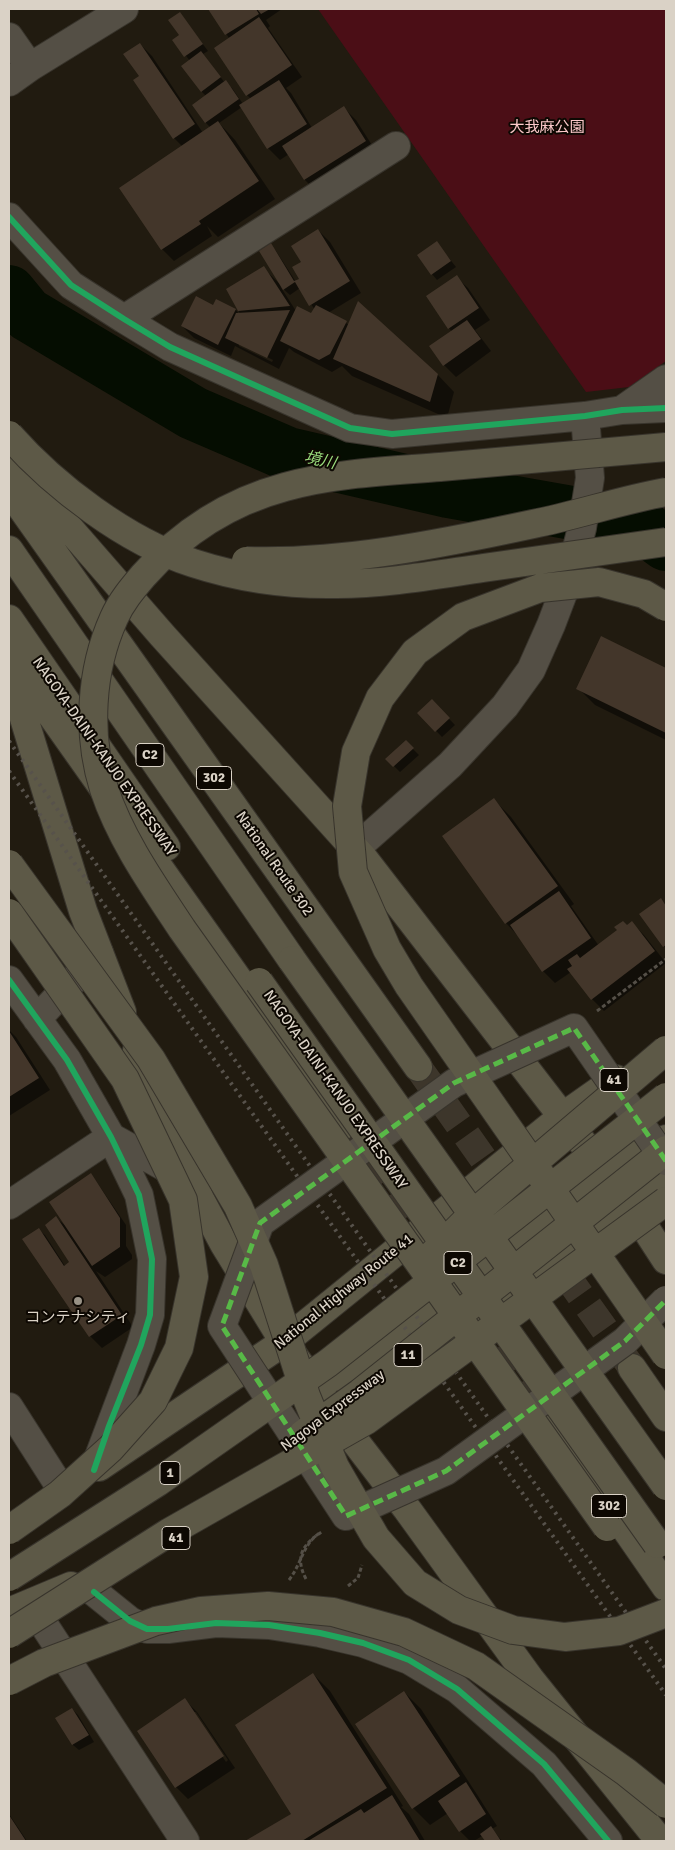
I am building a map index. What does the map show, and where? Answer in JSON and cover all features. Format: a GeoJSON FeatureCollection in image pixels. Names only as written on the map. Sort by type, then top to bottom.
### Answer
{"type":"FeatureCollection","features":[{"type":"Feature","properties":{"kind":"highway"},"geometry":{"type":"LineString","coordinates":[[9,435],[46,472],[76,498],[138,539],[192,562],[246,577],[290,583],[338,584],[385,582],[666,542]]}},
{"type":"Feature","properties":{"kind":"highway"},"geometry":{"type":"LineString","coordinates":[[666,447],[350,474],[286,486],[248,499],[187,533],[155,562],[130,591],[114,617],[103,646],[95,690],[92,722],[96,757],[104,788],[118,823],[145,872],[194,946],[666,1608]]}},
{"type":"Feature","properties":{"kind":"highway"},"geometry":{"type":"LineString","coordinates":[[9,459],[156,628],[355,849],[629,1203],[666,1260]]}},
{"type":"Feature","properties":{"kind":"highway","name":"National Route 302"},"geometry":{"type":"LineString","coordinates":[[9,490],[418,1067]]}},
{"type":"Feature","properties":{"kind":"highway"},"geometry":{"type":"LineString","coordinates":[[104,518],[140,536],[196,553],[240,561],[285,562],[336,559],[392,551],[534,524],[666,492]]}},
{"type":"Feature","properties":{"kind":"highway","name":"C2"},"geometry":{"type":"LineString","coordinates":[[9,550],[292,960],[666,1486]]}},
{"type":"Feature","properties":{"kind":"highway"},"geometry":{"type":"LineString","coordinates":[[666,607],[644,594],[599,582],[540,588],[463,616],[416,652],[380,698],[356,752],[347,806],[353,872],[387,949],[409,986],[666,1355]]}},
{"type":"Feature","properties":{"kind":"highway","name":"NAGOYA-DAINI-KANJO EXPRESSWAY"},"geometry":{"type":"LineString","coordinates":[[9,619],[253,974],[666,1557]]}},
{"type":"Feature","properties":{"kind":"highway"},"geometry":{"type":"LineString","coordinates":[[9,655],[342,1126]]}},
{"type":"Feature","properties":{"kind":"highway"},"geometry":{"type":"LineString","coordinates":[[9,684],[23,715],[82,911],[161,1111],[192,1183],[224,1244],[284,1342],[315,1366],[321,1378],[339,1378],[352,1372],[607,1175],[641,1151],[666,1139]]}},
{"type":"Feature","properties":{"kind":"highway"},"geometry":{"type":"LineString","coordinates":[[9,864],[152,1059],[238,1206],[264,1264],[306,1396],[335,1467],[376,1538],[416,1582],[460,1610],[513,1630],[565,1637],[619,1631],[666,1613]]}},
{"type":"Feature","properties":{"kind":"highway"},"geometry":{"type":"LineString","coordinates":[[9,913],[125,1079],[183,1200],[194,1277],[179,1348],[153,1401],[111,1448],[60,1494],[9,1530]]}},
{"type":"Feature","properties":{"kind":"highway","name":"National Highway Route 41"},"geometry":{"type":"LineString","coordinates":[[9,1522],[94,1470],[284,1342],[562,1117],[666,1044]]}},
{"type":"Feature","properties":{"kind":"highway"},"geometry":{"type":"LineString","coordinates":[[315,1366],[474,1213],[666,1050]]}},
{"type":"Feature","properties":{"kind":"highway"},"geometry":{"type":"LineString","coordinates":[[315,1366],[666,1097]]}},
{"type":"Feature","properties":{"kind":"highway","name":"Nagoya Expressway"},"geometry":{"type":"LineString","coordinates":[[9,1634],[163,1542],[360,1393],[666,1150]]}},
{"type":"Feature","properties":{"kind":"highway","name":"41"},"geometry":{"type":"LineString","coordinates":[[9,1647],[94,1592],[163,1542],[341,1423],[629,1203],[666,1177]]}},
{"type":"Feature","properties":{"kind":"highway"},"geometry":{"type":"LineString","coordinates":[[9,1612],[163,1542],[367,1420],[666,1201]]}},
{"type":"Feature","properties":{"kind":"highway"},"geometry":{"type":"LineString","coordinates":[[315,1366],[341,1423],[407,1509],[530,1679],[660,1841]]}},
{"type":"Feature","properties":{"kind":"highway","name":"1"},"geometry":{"type":"LineString","coordinates":[[9,1577],[158,1482],[315,1366]]}},
{"type":"Feature","properties":{"kind":"highway"},"geometry":{"type":"LineString","coordinates":[[632,1368],[666,1417]]}},
{"type":"Feature","properties":{"kind":"highway","name":"302"},"geometry":{"type":"LineString","coordinates":[[553,1424],[666,1587]]}},
{"type":"Feature","properties":{"kind":"highway"},"geometry":{"type":"LineString","coordinates":[[9,1681],[44,1663],[156,1620],[201,1611],[268,1606],[333,1612],[404,1632],[476,1666],[626,1772],[666,1804]]}},
{"type":"Feature","properties":{"kind":"street"},"geometry":{"type":"LineString","coordinates":[[9,37],[19,74],[124,9]]}},
{"type":"Feature","properties":{"kind":"street"},"geometry":{"type":"LineString","coordinates":[[124,319],[396,146]]}},
{"type":"Feature","properties":{"kind":"street"},"geometry":{"type":"LineString","coordinates":[[9,217],[71,285],[124,319],[170,347],[350,428],[392,434],[585,416],[622,410],[666,408]]}},
{"type":"Feature","properties":{"kind":"street"},"geometry":{"type":"LineString","coordinates":[[622,410],[666,379]]}},
{"type":"Feature","properties":{"kind":"street"},"geometry":{"type":"LineString","coordinates":[[355,849],[450,765],[505,706],[531,670],[570,575],[582,528],[590,478],[585,416]]}},
{"type":"Feature","properties":{"kind":"street"},"geometry":{"type":"LineString","coordinates":[[37,1019],[99,953]]}},
{"type":"Feature","properties":{"kind":"street"},"geometry":{"type":"LineString","coordinates":[[9,980],[67,1060],[111,1137],[139,1195],[152,1259],[150,1315],[141,1345],[94,1470]]}},
{"type":"Feature","properties":{"kind":"street"},"geometry":{"type":"LineString","coordinates":[[666,1162],[574,1028],[454,1082],[260,1223],[222,1326],[336,1522],[446,1471],[625,1341],[666,1300]]}},
{"type":"Feature","properties":{"kind":"street"},"geometry":{"type":"LineString","coordinates":[[111,1137],[192,1183]]}},
{"type":"Feature","properties":{"kind":"street"},"geometry":{"type":"LineString","coordinates":[[9,1205],[111,1137]]}},
{"type":"Feature","properties":{"kind":"street"},"geometry":{"type":"LineString","coordinates":[[9,1407],[62,1490]]}},
{"type":"Feature","properties":{"kind":"street"},"geometry":{"type":"LineString","coordinates":[[94,1592],[130,1621],[147,1629],[168,1629],[216,1623],[269,1624],[363,1643],[409,1660],[457,1689],[538,1758],[595,1837]]}},
{"type":"Feature","properties":{"kind":"street"},"geometry":{"type":"LineString","coordinates":[[44,1625],[185,1841]]}},
{"type":"Feature","properties":{"kind":"path"},"geometry":{"type":"LineString","coordinates":[[574,1028],[666,959]]}},
{"type":"Feature","properties":{"kind":"path"},"geometry":{"type":"LineString","coordinates":[[307,1580],[301,1565],[303,1549],[310,1540],[336,1522]]}},
{"type":"Feature","properties":{"kind":"path"},"geometry":{"type":"LineString","coordinates":[[286,1584],[298,1566],[312,1537],[336,1522]]}},
{"type":"Feature","properties":{"kind":"path"},"geometry":{"type":"LineString","coordinates":[[344,1589],[358,1578],[363,1564]]}},
{"type":"Feature","properties":{"kind":"green space","name":"大我麻公園"},"geometry":{"type":"Polygon","coordinates":[[[318,9],[666,9],[666,361],[629,387],[586,392],[318,9]]]}},
{"type":"Feature","properties":{"kind":"building"},"geometry":{"type":"Polygon","coordinates":[[[208,9],[256,9],[259,14],[225,35],[208,9]]]}},
{"type":"Feature","properties":{"kind":"building"},"geometry":{"type":"Polygon","coordinates":[[[257,9],[270,9],[261,14],[257,9]]]}},
{"type":"Feature","properties":{"kind":"building"},"geometry":{"type":"Polygon","coordinates":[[[180,12],[203,44],[184,57],[172,40],[179,35],[168,20],[180,12]]]}},
{"type":"Feature","properties":{"kind":"building"},"geometry":{"type":"Polygon","coordinates":[[[259,17],[292,65],[246,96],[214,48],[259,17]]]}},
{"type":"Feature","properties":{"kind":"building"},"geometry":{"type":"Polygon","coordinates":[[[140,43],[195,124],[173,139],[133,80],[139,76],[123,54],[140,43]]]}},
{"type":"Feature","properties":{"kind":"building"},"geometry":{"type":"Polygon","coordinates":[[[201,51],[221,77],[201,92],[181,66],[201,51]]]}},
{"type":"Feature","properties":{"kind":"building"},"geometry":{"type":"Polygon","coordinates":[[[226,80],[239,99],[205,123],[192,105],[226,80]]]}},
{"type":"Feature","properties":{"kind":"building"},"geometry":{"type":"Polygon","coordinates":[[[279,80],[307,124],[267,149],[239,105],[279,80]]]}},
{"type":"Feature","properties":{"kind":"building"},"geometry":{"type":"Polygon","coordinates":[[[344,106],[366,141],[304,180],[282,146],[344,106]]]}},
{"type":"Feature","properties":{"kind":"building"},"geometry":{"type":"Polygon","coordinates":[[[218,121],[259,181],[199,221],[201,224],[161,250],[119,188],[218,121]]]}},
{"type":"Feature","properties":{"kind":"building"},"geometry":{"type":"Polygon","coordinates":[[[318,229],[350,281],[309,306],[295,282],[283,290],[259,251],[271,243],[294,281],[299,279],[292,267],[301,262],[291,246],[318,229]]]}},
{"type":"Feature","properties":{"kind":"building"},"geometry":{"type":"Polygon","coordinates":[[[437,241],[451,261],[431,275],[417,255],[437,241]]]}},
{"type":"Feature","properties":{"kind":"building"},"geometry":{"type":"Polygon","coordinates":[[[264,266],[290,306],[238,311],[226,289],[264,266]]]}},
{"type":"Feature","properties":{"kind":"building"},"geometry":{"type":"Polygon","coordinates":[[[457,275],[479,308],[448,329],[426,296],[457,275]]]}},
{"type":"Feature","properties":{"kind":"building"},"geometry":{"type":"Polygon","coordinates":[[[196,296],[213,305],[216,299],[236,309],[218,345],[181,326],[196,296]]]}},
{"type":"Feature","properties":{"kind":"building"},"geometry":{"type":"Polygon","coordinates":[[[358,301],[438,374],[430,402],[333,359],[358,301]]]}},
{"type":"Feature","properties":{"kind":"building"},"geometry":{"type":"Polygon","coordinates":[[[316,305],[347,321],[330,354],[319,360],[280,341],[297,306],[311,313],[316,305]]]}},
{"type":"Feature","properties":{"kind":"building"},"geometry":{"type":"Polygon","coordinates":[[[290,310],[267,358],[225,338],[236,313],[290,310]]]}},
{"type":"Feature","properties":{"kind":"building"},"geometry":{"type":"Polygon","coordinates":[[[467,320],[481,339],[443,366],[429,346],[467,320]]]}},
{"type":"Feature","properties":{"kind":"building"},"geometry":{"type":"Polygon","coordinates":[[[601,636],[666,668],[666,733],[576,689],[601,636]]]}},
{"type":"Feature","properties":{"kind":"building"},"geometry":{"type":"Polygon","coordinates":[[[432,699],[450,718],[435,732],[417,713],[432,699]]]}},
{"type":"Feature","properties":{"kind":"building"},"geometry":{"type":"Polygon","coordinates":[[[406,740],[414,748],[393,767],[385,759],[406,740]]]}},
{"type":"Feature","properties":{"kind":"building"},"geometry":{"type":"Polygon","coordinates":[[[494,798],[558,886],[505,924],[442,836],[494,798]]]}},
{"type":"Feature","properties":{"kind":"building"},"geometry":{"type":"Polygon","coordinates":[[[559,891],[591,938],[542,972],[510,925],[559,891]]]}},
{"type":"Feature","properties":{"kind":"building"},"geometry":{"type":"Polygon","coordinates":[[[661,898],[666,906],[666,945],[663,947],[639,914],[661,898]]]}},
{"type":"Feature","properties":{"kind":"building"},"geometry":{"type":"Polygon","coordinates":[[[623,921],[627,925],[632,921],[655,951],[591,1000],[567,969],[572,966],[568,960],[577,954],[580,958],[617,930],[614,927],[623,921]]]}},
{"type":"Feature","properties":{"kind":"building"},"geometry":{"type":"Polygon","coordinates":[[[9,1031],[39,1078],[9,1097],[9,1031]]]}},
{"type":"Feature","properties":{"kind":"building"},"geometry":{"type":"Polygon","coordinates":[[[91,1173],[120,1218],[120,1247],[92,1266],[49,1202],[91,1173]]]}},
{"type":"Feature","properties":{"kind":"building"},"geometry":{"type":"Polygon","coordinates":[[[56,1216],[122,1315],[89,1337],[22,1239],[39,1228],[64,1266],[69,1262],[45,1225],[56,1216]]]}},
{"type":"Feature","properties":{"kind":"building"},"geometry":{"type":"Polygon","coordinates":[[[313,1673],[387,1788],[302,1841],[245,1841],[291,1814],[235,1725],[313,1673]]]}},
{"type":"Feature","properties":{"kind":"building"},"geometry":{"type":"Polygon","coordinates":[[[404,1691],[460,1776],[412,1809],[355,1724],[404,1691]]]}},
{"type":"Feature","properties":{"kind":"building"},"geometry":{"type":"Polygon","coordinates":[[[185,1698],[224,1756],[175,1788],[137,1731],[185,1698]]]}},
{"type":"Feature","properties":{"kind":"building"},"geometry":{"type":"Polygon","coordinates":[[[72,1708],[89,1735],[72,1745],[55,1718],[72,1708]]]}},
{"type":"Feature","properties":{"kind":"building"},"geometry":{"type":"Polygon","coordinates":[[[466,1782],[486,1814],[459,1832],[438,1801],[466,1782]]]}},
{"type":"Feature","properties":{"kind":"building"},"geometry":{"type":"Polygon","coordinates":[[[392,1795],[420,1841],[308,1841],[361,1809],[364,1813],[392,1795]]]}},
{"type":"Feature","properties":{"kind":"building"},"geometry":{"type":"Polygon","coordinates":[[[9,1815],[26,1841],[9,1841],[9,1815]]]}},
{"type":"Feature","properties":{"kind":"building"},"geometry":{"type":"Polygon","coordinates":[[[491,1826],[501,1841],[485,1841],[480,1834],[491,1826]]]}},
{"type":"Feature","properties":{"kind":"waterway","name":"境川"},"geometry":{"type":"LineString","coordinates":[[9,292],[27,314],[193,413],[288,454],[448,491],[640,525],[666,544]]}},
{"type":"Feature","properties":{"kind":"tunnel"},"geometry":{"type":"LineString","coordinates":[[418,1067],[630,1365]]}},
{"type":"Feature","properties":{"kind":"tunnel"},"geometry":{"type":"LineString","coordinates":[[342,1126],[432,1254]]}},
{"type":"Feature","properties":{"kind":"tunnel"},"geometry":{"type":"LineString","coordinates":[[474,1313],[552,1423]]}},
{"type":"Feature","properties":{"kind":"railway"},"geometry":{"type":"LineString","coordinates":[[9,741],[666,1669]]}},
{"type":"Feature","properties":{"kind":"railway"},"geometry":{"type":"LineString","coordinates":[[9,771],[666,1695]]}},
{"type":"Feature","properties":{"kind":"marked path"},"geometry":{"type":"LineString","coordinates":[[666,1161],[574,1028],[454,1083],[260,1223],[222,1326],[346,1516],[446,1471],[625,1341],[666,1300]]}},
{"type":"Feature","properties":{"kind":"cycle path"},"geometry":{"type":"LineString","coordinates":[[9,217],[71,285],[124,319],[170,347],[350,428],[392,434],[585,416],[622,410],[666,408]]}},
{"type":"Feature","properties":{"kind":"cycle path"},"geometry":{"type":"LineString","coordinates":[[9,980],[67,1060],[111,1137],[139,1195],[152,1259],[150,1315],[141,1345],[94,1470]]}},
{"type":"Feature","properties":{"kind":"cycle path"},"geometry":{"type":"LineString","coordinates":[[94,1592],[130,1621],[147,1629],[168,1629],[216,1623],[269,1625],[320,1633],[363,1643],[409,1660],[457,1689],[544,1764],[608,1841]]}},
{"type":"Feature","properties":{"kind":"place","name":"コンテナシティ"},"geometry":{"type":"Point","coordinates":[78,1301]}}]}
